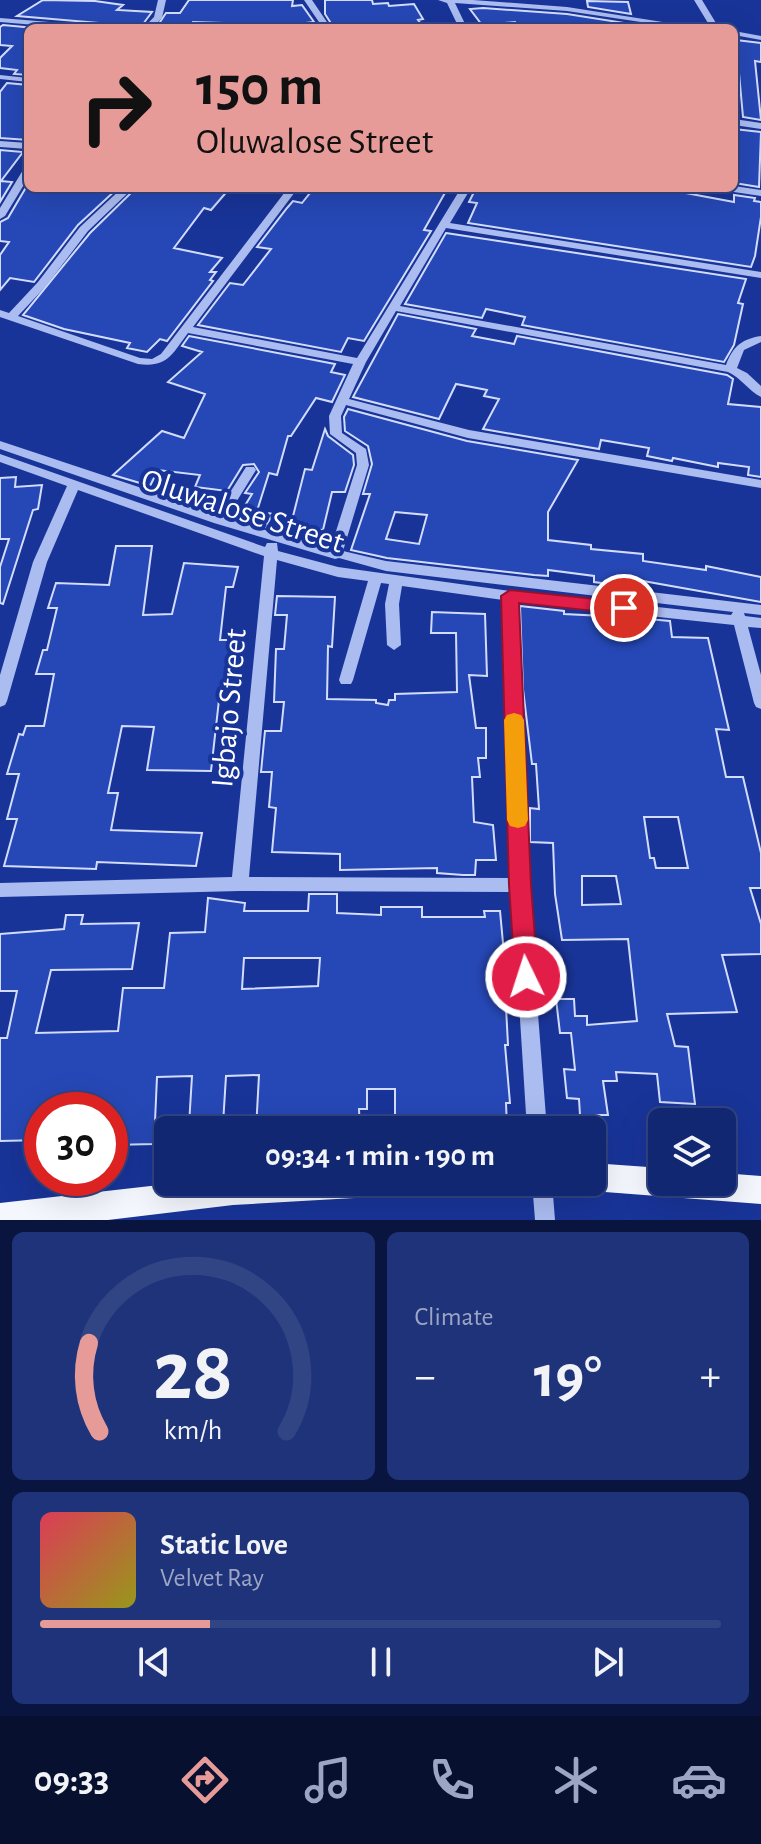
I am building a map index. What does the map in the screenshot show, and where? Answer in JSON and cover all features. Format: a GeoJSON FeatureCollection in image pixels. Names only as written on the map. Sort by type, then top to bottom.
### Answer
{"type":"FeatureCollection","features":[{"type":"Feature","properties":{"kind":"main road"},"geometry":{"type":"LineString","coordinates":[[606,1178],[761,1190]]}},
{"type":"Feature","properties":{"kind":"main road"},"geometry":{"type":"LineString","coordinates":[[0,1218],[190,1196]]}},
{"type":"Feature","properties":{"kind":"street"},"geometry":{"type":"LineString","coordinates":[[151,24],[158,18],[162,0]]}},
{"type":"Feature","properties":{"kind":"street"},"geometry":{"type":"LineString","coordinates":[[308,0],[324,24]]}},
{"type":"Feature","properties":{"kind":"street"},"geometry":{"type":"LineString","coordinates":[[442,0],[566,5],[619,18],[666,24]]}},
{"type":"Feature","properties":{"kind":"street"},"geometry":{"type":"LineString","coordinates":[[698,0],[713,24]]}},
{"type":"Feature","properties":{"kind":"street"},"geometry":{"type":"LineString","coordinates":[[450,1],[461,24]]}},
{"type":"Feature","properties":{"kind":"street"},"geometry":{"type":"LineString","coordinates":[[619,18],[621,24]]}},
{"type":"Feature","properties":{"kind":"street"},"geometry":{"type":"LineString","coordinates":[[0,20],[50,24]]}},
{"type":"Feature","properties":{"kind":"street"},"geometry":{"type":"LineString","coordinates":[[738,34],[761,38]]}},
{"type":"Feature","properties":{"kind":"street"},"geometry":{"type":"LineString","coordinates":[[0,77],[24,80]]}},
{"type":"Feature","properties":{"kind":"street"},"geometry":{"type":"LineString","coordinates":[[738,123],[761,126]]}},
{"type":"Feature","properties":{"kind":"street"},"geometry":{"type":"LineString","coordinates":[[0,144],[24,146]]}},
{"type":"Feature","properties":{"kind":"street"},"geometry":{"type":"LineString","coordinates":[[0,216],[24,177]]}},
{"type":"Feature","properties":{"kind":"street"},"geometry":{"type":"LineString","coordinates":[[738,190],[761,193]]}},
{"type":"Feature","properties":{"kind":"street"},"geometry":{"type":"LineString","coordinates":[[6,315],[42,284],[84,229],[124,192]]}},
{"type":"Feature","properties":{"kind":"street"},"geometry":{"type":"LineString","coordinates":[[6,315],[138,361],[154,363],[165,356],[290,192]]}},
{"type":"Feature","properties":{"kind":"street"},"geometry":{"type":"LineString","coordinates":[[335,555],[363,465],[362,452],[336,434],[335,416],[360,362],[464,192]]}},
{"type":"Feature","properties":{"kind":"street"},"geometry":{"type":"LineString","coordinates":[[445,225],[761,275]]}},
{"type":"Feature","properties":{"kind":"street"},"geometry":{"type":"LineString","coordinates":[[395,308],[731,369],[761,393]]}},
{"type":"Feature","properties":{"kind":"street"},"geometry":{"type":"LineString","coordinates":[[186,329],[360,362]]}},
{"type":"Feature","properties":{"kind":"street"},"geometry":{"type":"LineString","coordinates":[[731,369],[736,349],[741,344],[761,339]]}},
{"type":"Feature","properties":{"kind":"street"},"geometry":{"type":"LineString","coordinates":[[344,401],[468,434],[761,484]]}},
{"type":"Feature","properties":{"kind":"street","name":"Oluwalose Street"},"geometry":{"type":"LineString","coordinates":[[0,445],[48,467],[74,484],[271,554],[338,572],[510,596],[738,613],[761,610]]}},
{"type":"Feature","properties":{"kind":"street","name":"Oluwalose Street"},"geometry":{"type":"LineString","coordinates":[[0,458],[48,467],[335,555],[400,569],[738,613],[761,623]]}},
{"type":"Feature","properties":{"kind":"street"},"geometry":{"type":"LineString","coordinates":[[219,520],[250,470]]}},
{"type":"Feature","properties":{"kind":"street"},"geometry":{"type":"LineString","coordinates":[[0,701],[40,562],[74,484]]}},
{"type":"Feature","properties":{"kind":"street","name":"Igbajo Street"},"geometry":{"type":"LineString","coordinates":[[240,884],[273,537]]}},
{"type":"Feature","properties":{"kind":"street"},"geometry":{"type":"LineString","coordinates":[[346,680],[376,578]]}},
{"type":"Feature","properties":{"kind":"street"},"geometry":{"type":"LineString","coordinates":[[394,645],[392,604],[396,581]]}},
{"type":"Feature","properties":{"kind":"street"},"geometry":{"type":"LineString","coordinates":[[510,596],[520,885],[536,1116]]}},
{"type":"Feature","properties":{"kind":"street"},"geometry":{"type":"LineString","coordinates":[[738,613],[761,703]]}},
{"type":"Feature","properties":{"kind":"street"},"geometry":{"type":"LineString","coordinates":[[0,890],[240,884],[520,885]]}},
{"type":"Feature","properties":{"kind":"street"},"geometry":{"type":"LineString","coordinates":[[543,1196],[545,1220]]}},
{"type":"Feature","properties":{"kind":"building"},"geometry":{"type":"Polygon","coordinates":[[[43,0],[95,1],[123,5],[117,10],[152,12],[143,24],[100,24],[17,16],[43,0]]]}},
{"type":"Feature","properties":{"kind":"building"},"geometry":{"type":"Polygon","coordinates":[[[189,0],[293,0],[292,6],[302,5],[314,22],[159,24],[166,13],[180,13],[189,0]]]}},
{"type":"Feature","properties":{"kind":"building"},"geometry":{"type":"Polygon","coordinates":[[[325,0],[372,0],[373,4],[388,3],[389,6],[414,4],[423,19],[418,20],[421,24],[331,24],[325,14],[325,0]]]}},
{"type":"Feature","properties":{"kind":"building"},"geometry":{"type":"Polygon","coordinates":[[[587,1],[628,2],[631,14],[588,7],[587,1]]]}},
{"type":"Feature","properties":{"kind":"building"},"geometry":{"type":"Polygon","coordinates":[[[470,9],[567,14],[631,24],[481,24],[470,9]]]}},
{"type":"Feature","properties":{"kind":"building"},"geometry":{"type":"Polygon","coordinates":[[[0,27],[24,27],[24,75],[14,74],[17,70],[0,68],[0,58],[12,46],[0,45],[0,27]]]}},
{"type":"Feature","properties":{"kind":"building"},"geometry":{"type":"Polygon","coordinates":[[[738,40],[761,43],[761,62],[755,61],[761,120],[743,117],[738,40]]]}},
{"type":"Feature","properties":{"kind":"building"},"geometry":{"type":"Polygon","coordinates":[[[7,83],[24,85],[24,140],[0,138],[0,92],[7,83]]]}},
{"type":"Feature","properties":{"kind":"building"},"geometry":{"type":"Polygon","coordinates":[[[738,129],[761,132],[759,187],[738,184],[738,129]]]}},
{"type":"Feature","properties":{"kind":"building"},"geometry":{"type":"Polygon","coordinates":[[[0,150],[23,152],[1,181],[12,182],[0,202],[0,150]]]}},
{"type":"Feature","properties":{"kind":"building"},"geometry":{"type":"Polygon","coordinates":[[[24,191],[114,192],[78,225],[34,282],[10,278],[0,290],[0,255],[9,242],[0,241],[0,222],[8,218],[24,191]]]}},
{"type":"Feature","properties":{"kind":"building"},"geometry":{"type":"Polygon","coordinates":[[[132,192],[227,192],[211,210],[204,208],[174,248],[222,258],[210,272],[216,272],[210,280],[213,281],[167,341],[160,339],[147,352],[127,348],[130,343],[64,329],[23,315],[90,233],[132,192]]]}},
{"type":"Feature","properties":{"kind":"building"},"geometry":{"type":"Polygon","coordinates":[[[311,192],[445,192],[424,230],[431,231],[364,341],[348,338],[341,352],[198,325],[230,283],[243,285],[271,249],[257,247],[293,201],[302,203],[311,192]]]}},
{"type":"Feature","properties":{"kind":"building"},"geometry":{"type":"Polygon","coordinates":[[[474,192],[680,192],[734,202],[734,195],[755,198],[754,201],[761,202],[761,217],[751,267],[468,223],[477,203],[469,202],[474,192]]]}},
{"type":"Feature","properties":{"kind":"building"},"geometry":{"type":"Polygon","coordinates":[[[446,233],[746,279],[738,303],[743,304],[734,345],[724,362],[522,325],[525,317],[486,309],[482,318],[405,304],[446,233]]]}},
{"type":"Feature","properties":{"kind":"building"},"geometry":{"type":"Polygon","coordinates":[[[398,314],[476,329],[472,336],[514,344],[517,336],[727,375],[733,379],[728,404],[761,407],[761,477],[748,475],[749,467],[718,463],[718,467],[647,456],[649,448],[601,440],[599,449],[483,429],[499,399],[484,396],[487,390],[456,384],[439,419],[353,397],[398,314]]]}},
{"type":"Feature","properties":{"kind":"building"},"geometry":{"type":"Polygon","coordinates":[[[189,336],[335,364],[331,372],[345,375],[332,402],[316,398],[291,436],[288,436],[277,475],[269,473],[257,511],[273,514],[265,527],[238,517],[252,494],[245,493],[259,472],[254,464],[243,465],[227,491],[195,487],[200,475],[158,470],[150,486],[113,475],[162,431],[184,438],[205,394],[168,382],[202,352],[182,346],[189,336]]]}},
{"type":"Feature","properties":{"kind":"building"},"geometry":{"type":"Polygon","coordinates":[[[348,409],[467,441],[578,460],[548,512],[548,540],[591,545],[591,549],[643,554],[643,561],[706,570],[706,566],[761,577],[761,602],[643,581],[643,584],[626,583],[626,586],[594,582],[594,576],[548,570],[548,576],[534,575],[387,558],[351,550],[370,494],[363,494],[372,464],[368,446],[345,431],[344,417],[348,409]],[[395,512],[386,539],[419,544],[427,515],[395,512]]]}},
{"type":"Feature","properties":{"kind":"building"},"geometry":{"type":"Polygon","coordinates":[[[325,429],[328,436],[353,455],[354,465],[345,492],[332,492],[323,530],[290,528],[305,469],[312,470],[325,429]]]}},
{"type":"Feature","properties":{"kind":"building"},"geometry":{"type":"Polygon","coordinates":[[[16,477],[15,487],[42,485],[38,509],[33,510],[3,604],[0,603],[0,567],[9,539],[0,539],[0,478],[16,477]]]}},
{"type":"Feature","properties":{"kind":"building"},"geometry":{"type":"Polygon","coordinates":[[[116,546],[152,546],[143,615],[172,614],[184,563],[238,567],[233,587],[226,587],[220,640],[241,640],[236,685],[232,700],[219,700],[211,771],[147,770],[154,727],[122,726],[108,793],[118,793],[111,830],[202,833],[196,866],[97,862],[96,869],[4,866],[17,819],[7,819],[19,774],[7,774],[19,734],[23,735],[26,726],[44,726],[54,674],[36,674],[43,650],[47,650],[57,608],[48,608],[56,583],[109,585],[116,546]]]}},
{"type":"Feature","properties":{"kind":"building"},"geometry":{"type":"Polygon","coordinates":[[[277,596],[335,597],[332,647],[328,646],[327,699],[376,700],[376,703],[388,705],[389,700],[395,700],[395,694],[457,692],[456,633],[431,633],[432,612],[485,614],[487,676],[469,675],[476,728],[486,728],[486,758],[478,758],[480,777],[472,777],[474,822],[493,825],[496,860],[476,860],[475,875],[463,875],[437,873],[437,868],[340,870],[340,854],[272,852],[276,808],[269,807],[272,772],[261,772],[265,731],[281,731],[284,702],[274,702],[276,649],[284,649],[287,615],[275,615],[277,596]]]}},
{"type":"Feature","properties":{"kind":"building"},"geometry":{"type":"Polygon","coordinates":[[[520,606],[564,611],[564,614],[604,616],[605,629],[638,629],[637,618],[670,621],[672,637],[708,638],[729,730],[716,729],[726,777],[743,777],[761,853],[761,888],[750,888],[761,924],[761,954],[722,955],[737,1012],[667,1014],[675,1046],[688,1047],[695,1104],[660,1102],[657,1074],[616,1072],[617,1081],[603,1081],[608,1115],[580,1115],[579,1099],[567,1098],[564,1069],[575,1070],[571,1033],[560,1033],[556,999],[574,999],[575,1016],[587,1016],[587,1025],[637,1021],[628,939],[562,940],[555,894],[553,843],[530,842],[530,808],[539,809],[536,764],[532,764],[523,689],[520,606]],[[644,817],[650,858],[654,858],[656,868],[688,868],[678,817],[644,817]],[[582,876],[582,905],[621,904],[616,876],[582,876]]]}},
{"type":"Feature","properties":{"kind":"building"},"geometry":{"type":"Polygon","coordinates":[[[309,894],[337,894],[337,913],[381,915],[381,907],[422,907],[422,917],[485,917],[484,911],[500,911],[509,1007],[506,1007],[508,1045],[505,1045],[510,1103],[506,1103],[507,1116],[395,1116],[395,1089],[367,1089],[367,1109],[359,1109],[359,1116],[257,1116],[259,1075],[226,1076],[224,1116],[190,1116],[192,1076],[157,1077],[154,1144],[128,1145],[128,1092],[24,1092],[24,1140],[0,1141],[0,1038],[7,1038],[17,991],[0,991],[0,934],[64,929],[66,915],[83,915],[81,924],[139,923],[132,969],[51,970],[36,1033],[118,1031],[123,988],[164,988],[170,933],[205,932],[208,898],[245,903],[244,911],[308,911],[309,894]],[[244,958],[242,989],[318,986],[320,958],[244,958]]]}},
{"type":"Feature","properties":{"kind":"slow traffic"},"geometry":{"type":"LineString","coordinates":[[514,720],[518,820]]}},
{"type":"Feature","properties":{"kind":"route"},"geometry":{"type":"LineString","coordinates":[[526,977],[510,596],[624,608]]}}]}
